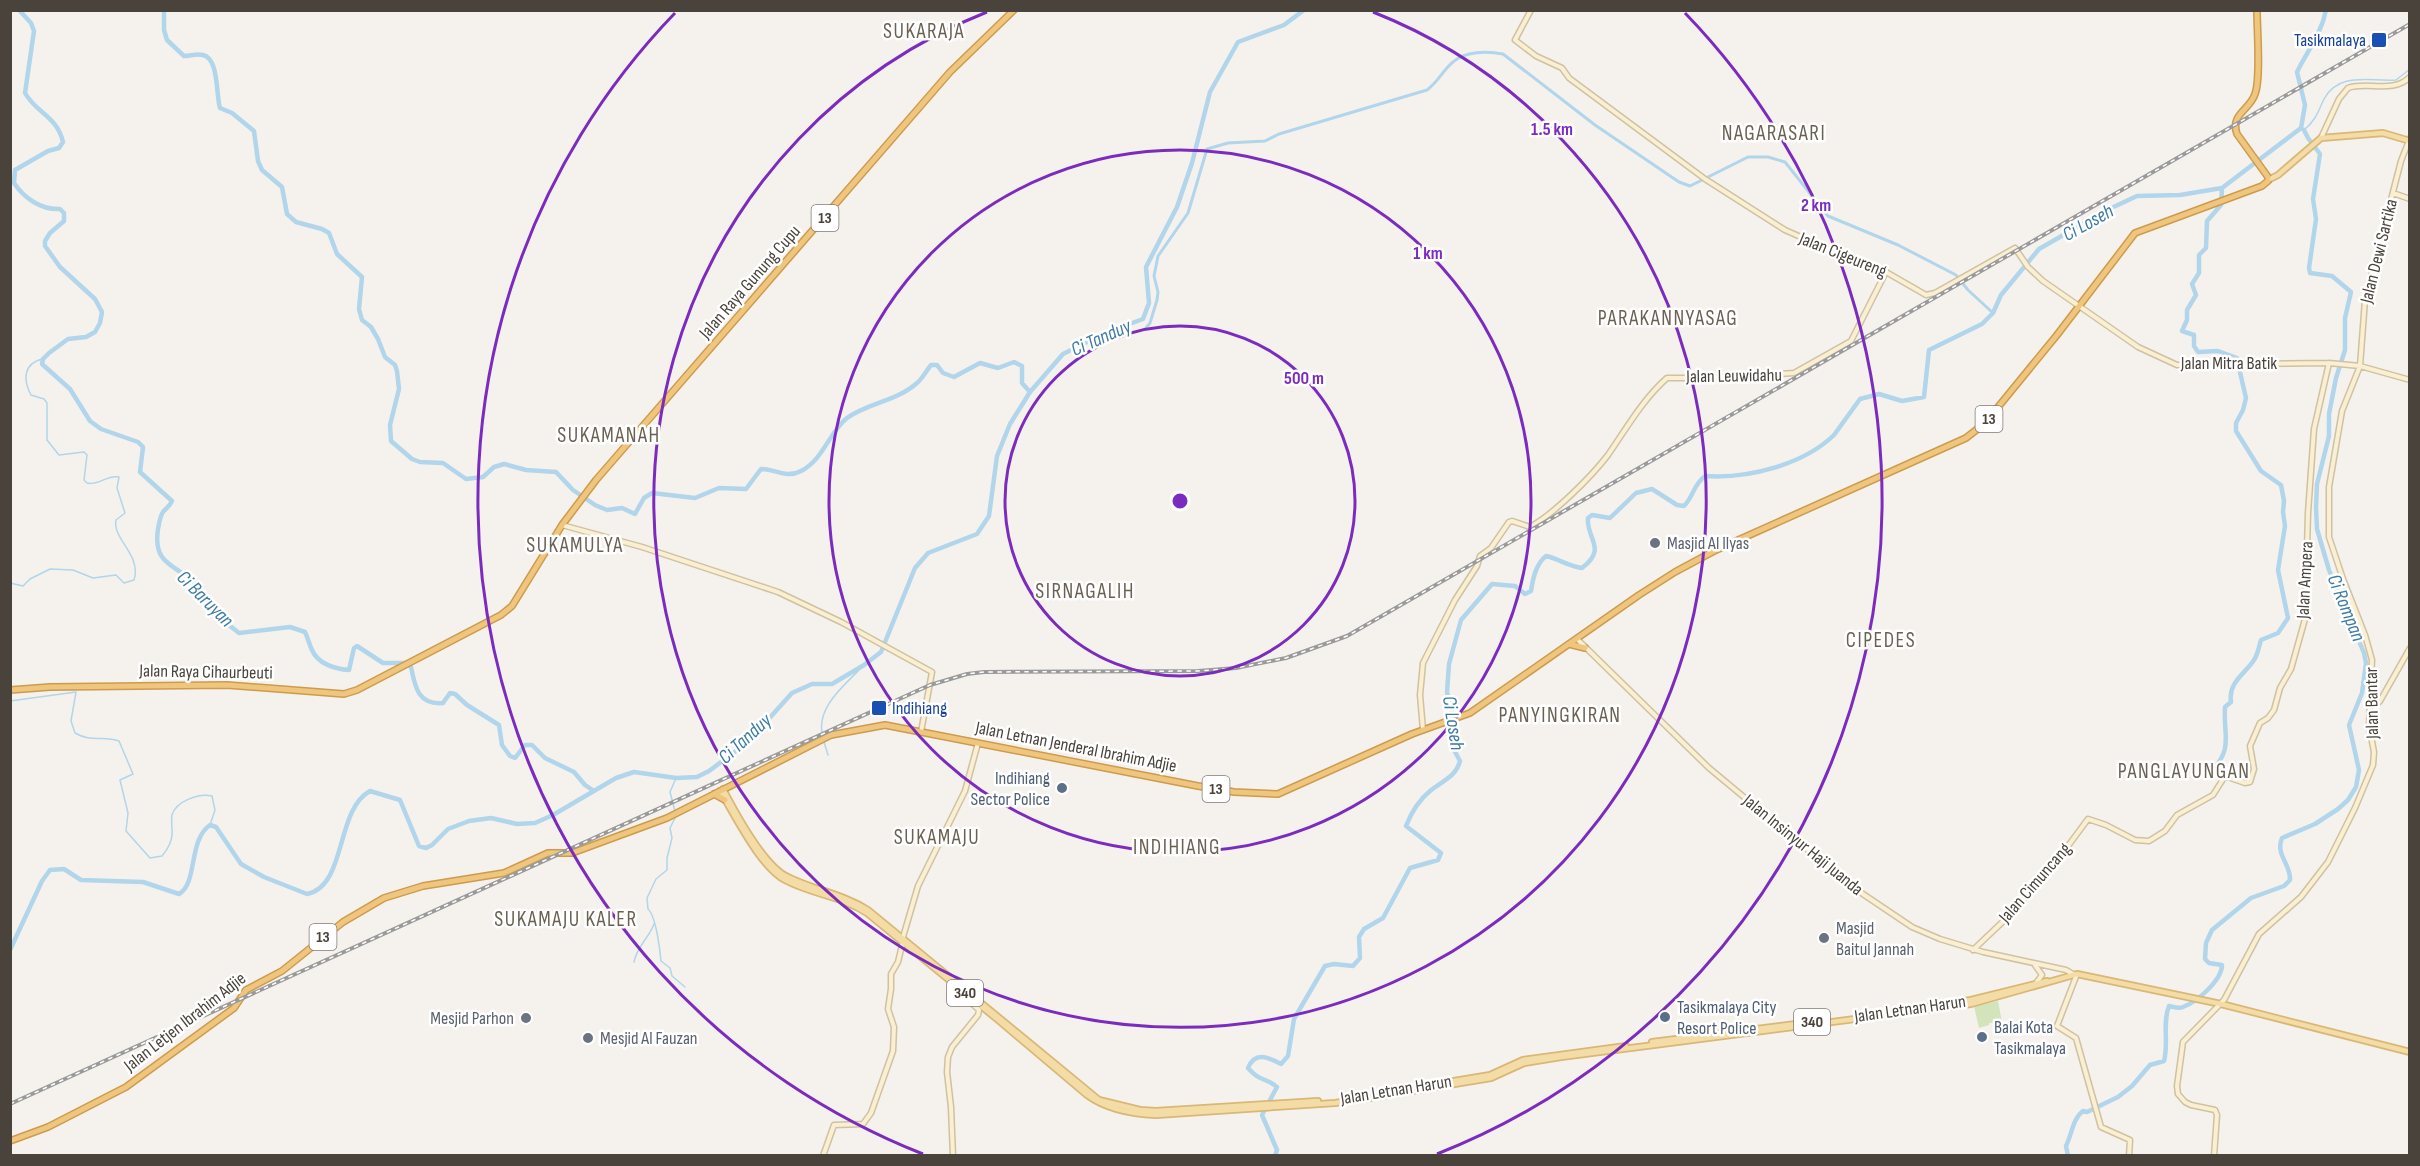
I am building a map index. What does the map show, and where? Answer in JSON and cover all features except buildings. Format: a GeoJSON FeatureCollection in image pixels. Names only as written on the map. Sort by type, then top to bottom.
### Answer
{"type":"FeatureCollection","features":[{"type":"Feature","properties":{"kind":"highway","name":"Jalan Raya Gunung Cupu"},"geometry":{"type":"LineString","coordinates":[[562,525],[584,496],[950,72],[1014,10]]}},
{"type":"Feature","properties":{"kind":"highway"},"geometry":{"type":"LineString","coordinates":[[2257,10],[2256,93],[2236,118],[2235,124],[2237,134],[2266,180]]}},
{"type":"Feature","properties":{"kind":"highway","name":"13"},"geometry":{"type":"LineString","coordinates":[[1423,730],[1468,714],[1652,587],[1715,551],[1966,438],[1985,423],[2134,233],[2266,180]]}},
{"type":"Feature","properties":{"kind":"highway","name":"Jalan Raya Cihaurbeuti"},"geometry":{"type":"LineString","coordinates":[[10,690],[50,687],[226,685],[339,694],[357,690],[440,645],[483,626],[507,611],[562,525]]}},
{"type":"Feature","properties":{"kind":"highway"},"geometry":{"type":"LineString","coordinates":[[1569,644],[1585,648],[1587,633]]}},
{"type":"Feature","properties":{"kind":"highway","name":"Jalan Letnan Jenderal Ibrahim Adjie"},"geometry":{"type":"LineString","coordinates":[[719,791],[823,738],[879,725],[999,746],[1198,786],[1234,792],[1275,794],[1423,730]]}},
{"type":"Feature","properties":{"kind":"highway"},"geometry":{"type":"LineString","coordinates":[[726,799],[729,786]]}},
{"type":"Feature","properties":{"kind":"highway"},"geometry":{"type":"LineString","coordinates":[[719,791],[726,799]]}},
{"type":"Feature","properties":{"kind":"highway","name":"Jalan Letjen Ibrahim Adjie"},"geometry":{"type":"LineString","coordinates":[[10,1141],[48,1127],[126,1087],[234,1008],[246,990],[282,971],[343,922],[384,898],[411,889],[504,873],[548,853],[572,853],[649,826],[719,791]]}},
{"type":"Feature","properties":{"kind":"main road"},"geometry":{"type":"LineString","coordinates":[[2266,180],[2278,175],[2321,138],[2384,133],[2409,140]]}},
{"type":"Feature","properties":{"kind":"main road","name":"Jalan Letnan Harun"},"geometry":{"type":"LineString","coordinates":[[719,791],[760,851],[771,865],[786,877],[840,895],[862,908],[1099,1100],[1140,1110],[1163,1113],[1251,1107],[1436,1086],[1490,1076],[1523,1060],[1945,1008],[2060,978]]}},
{"type":"Feature","properties":{"kind":"main road"},"geometry":{"type":"LineString","coordinates":[[2060,978],[2075,974],[2221,1004],[2409,1052]]}},
{"type":"Feature","properties":{"kind":"main road","name":"Jalan Letnan Harun"},"geometry":{"type":"LineString","coordinates":[[1748,1032],[1869,1017],[1998,996],[2060,978]]}},
{"type":"Feature","properties":{"kind":"street","name":"Jalan Cigeureng"},"geometry":{"type":"LineString","coordinates":[[1531,10],[1515,40],[1536,56],[1562,68],[1569,78],[1705,178],[1798,237],[1886,272],[1926,295],[1952,284]]}},
{"type":"Feature","properties":{"kind":"street"},"geometry":{"type":"LineString","coordinates":[[2321,138],[2339,99],[2348,88],[2394,85],[2409,78]]}},
{"type":"Feature","properties":{"kind":"street","name":"Jalan Dewi Sartika"},"geometry":{"type":"LineString","coordinates":[[2360,366],[2365,300],[2392,193],[2409,140]]}},
{"type":"Feature","properties":{"kind":"street"},"geometry":{"type":"LineString","coordinates":[[2392,193],[2409,199]]}},
{"type":"Feature","properties":{"kind":"street","name":"Jalan Mitra Batik"},"geometry":{"type":"LineString","coordinates":[[1952,284],[2015,248],[2028,267],[2079,306],[2138,347],[2180,366],[2338,363],[2360,366],[2409,380]]}},
{"type":"Feature","properties":{"kind":"street","name":"Jalan Leuwidahu"},"geometry":{"type":"LineString","coordinates":[[1423,730],[1419,694],[1423,663],[1480,556],[1494,544],[1509,522],[1530,526],[1555,509],[1603,460],[1625,428],[1662,382],[1669,377],[1708,378],[1794,373],[1853,339],[1886,272]]}},
{"type":"Feature","properties":{"kind":"street","name":"Jalan Ampera"},"geometry":{"type":"LineString","coordinates":[[2096,821],[2135,840],[2148,841],[2165,831],[2177,814],[2213,795],[2225,776],[2249,783],[2254,769],[2250,747],[2260,723],[2274,710],[2280,688],[2290,672],[2305,619],[2312,454],[2326,363]]}},
{"type":"Feature","properties":{"kind":"street","name":"Jalan Bantar"},"geometry":{"type":"LineString","coordinates":[[2214,1155],[2216,1110],[2185,1102],[2178,1094],[2176,1086],[2184,1042],[2221,1004],[2258,936],[2307,890],[2328,862],[2373,765],[2374,753],[2369,726],[2373,664],[2369,646],[2328,532],[2329,487],[2340,419],[2360,366]]}},
{"type":"Feature","properties":{"kind":"street"},"geometry":{"type":"LineString","coordinates":[[562,525],[778,592],[841,622],[932,672],[921,732]]}},
{"type":"Feature","properties":{"kind":"street","name":"Jalan Insinyur Haji Juanda"},"geometry":{"type":"LineString","coordinates":[[1576,639],[1709,768],[1834,872],[1912,927],[1973,950],[2075,974]]}},
{"type":"Feature","properties":{"kind":"street"},"geometry":{"type":"LineString","coordinates":[[2371,704],[2376,705],[2380,701],[2407,658],[2409,648]]}},
{"type":"Feature","properties":{"kind":"street"},"geometry":{"type":"LineString","coordinates":[[823,1155],[834,1125],[863,1124],[869,1119],[875,1104],[892,1051],[894,1028],[888,1011],[891,974],[898,962],[912,903],[922,876],[965,791],[978,743]]}},
{"type":"Feature","properties":{"kind":"street","name":"Jalan Cimuncang"},"geometry":{"type":"LineString","coordinates":[[1973,950],[2013,912],[2068,846],[2086,820],[2096,821]]}},
{"type":"Feature","properties":{"kind":"street"},"geometry":{"type":"LineString","coordinates":[[2033,964],[2038,967],[2042,975],[2036,984]]}},
{"type":"Feature","properties":{"kind":"street"},"geometry":{"type":"LineString","coordinates":[[2075,974],[2057,1025],[2076,1038],[2104,1130],[2130,1140],[2129,1155]]}},
{"type":"Feature","properties":{"kind":"street"},"geometry":{"type":"LineString","coordinates":[[953,1155],[947,1072],[949,1053],[978,1015],[979,1010],[955,988],[957,985]]}},
{"type":"Feature","properties":{"kind":"green space"},"geometry":{"type":"Polygon","coordinates":[[[1998,1001],[2002,1022],[1989,1023],[1979,1028],[1974,1006],[1998,1001]]]}},
{"type":"Feature","properties":{"kind":"waterway","name":"Ci Baruyan"},"geometry":{"type":"LineString","coordinates":[[19,10],[31,23],[34,31],[25,93],[56,126],[63,142],[59,148],[48,151],[15,170],[14,183],[34,202],[53,209],[60,209],[64,213],[64,221],[50,233],[45,246],[60,267],[95,299],[102,312],[95,332],[86,337],[68,339],[49,353],[43,359],[42,364],[70,389],[90,421],[101,429],[138,442],[143,447],[140,472],[172,501],[162,514],[158,529],[157,542],[163,558],[192,580],[222,617],[239,633],[290,627],[305,632],[318,659],[333,667],[349,670],[354,648],[357,646],[383,663],[405,663],[411,667],[416,688],[423,698],[435,703],[443,703],[450,693],[455,694],[467,705],[499,725],[502,745],[510,756],[515,758],[525,745],[532,745],[545,758],[574,772],[585,785],[594,791]]}},
{"type":"Feature","properties":{"kind":"waterway"},"geometry":{"type":"LineString","coordinates":[[164,10],[164,30],[167,40],[184,56],[201,54],[208,58],[214,70],[220,108],[232,113],[254,131],[258,161],[262,170],[282,187],[287,214],[296,222],[329,233],[337,254],[362,277],[359,309],[362,320],[371,327],[385,357],[395,365],[397,371],[399,389],[390,425],[391,441],[412,459],[420,462],[443,463],[466,479],[483,477],[494,467],[504,464],[526,470],[556,472],[573,490],[595,505],[607,510],[622,508],[635,514],[644,498],[652,493],[695,498],[719,488],[746,489],[761,469],[786,474],[801,471],[815,460],[847,418],[909,389],[919,381],[931,365],[937,365],[943,373],[954,377],[980,363],[998,368],[1014,362],[1022,366],[1022,383],[1030,392]]}},
{"type":"Feature","properties":{"kind":"waterway","name":"Ci Tanduy"},"geometry":{"type":"LineString","coordinates":[[10,950],[42,881],[50,870],[64,869],[81,880],[143,882],[179,894],[189,881],[199,841],[203,832],[210,825],[216,827],[241,864],[264,877],[307,894],[320,888],[329,877],[351,814],[359,801],[370,791],[400,800],[419,846],[426,848],[448,829],[469,821],[491,818],[517,824],[535,823],[616,778],[634,772],[676,778],[697,777],[709,771],[748,742],[792,693],[812,684],[832,684],[864,665],[881,652],[915,568],[928,553],[977,534],[989,516],[997,456],[1010,424],[1030,392],[1063,354],[1103,334],[1143,319],[1149,303],[1146,267],[1177,207],[1192,163],[1210,92],[1238,42],[1284,25],[1304,10]]}},
{"type":"Feature","properties":{"kind":"waterway","name":"Ci Loseh"},"geometry":{"type":"LineString","coordinates":[[1834,435],[1860,399],[1879,394],[1902,401],[1924,397],[1929,350],[1982,324],[1993,313],[2001,295],[2039,249],[2105,211],[2137,196],[2180,195],[2222,188],[2301,128],[2305,105],[2297,72],[2317,35],[2326,10]]}},
{"type":"Feature","properties":{"kind":"waterway"},"geometry":{"type":"LineString","coordinates":[[1146,328],[1150,323],[1157,300],[1158,292],[1154,276],[1158,256],[1188,213],[1207,149],[1228,143],[1265,141],[1279,134],[1427,90],[1458,58],[1483,52],[1503,54],[1595,125],[1679,182],[1690,186],[1748,157],[1768,157],[1785,162],[1828,216],[1898,245],[1956,275],[1968,290],[1993,313]]}},
{"type":"Feature","properties":{"kind":"waterway"},"geometry":{"type":"LineString","coordinates":[[2304,130],[2314,119],[2330,90],[2338,84],[2356,80],[2396,80],[2410,69]]}},
{"type":"Feature","properties":{"kind":"waterway","name":"Ci Rompan"},"geometry":{"type":"LineString","coordinates":[[2068,1156],[2066,1146],[2075,1122],[2083,1111],[2087,1112],[2118,1097],[2132,1086],[2150,1065],[2164,1061],[2166,1019],[2169,1006],[2180,1008],[2189,1004],[2208,990],[2218,977],[2222,965],[2209,963],[2205,959],[2206,943],[2212,930],[2251,898],[2284,886],[2290,880],[2290,874],[2280,849],[2282,838],[2315,824],[2338,809],[2348,800],[2356,787],[2359,770],[2349,725],[2362,693],[2366,663],[2364,653],[2329,570],[2317,529],[2316,508],[2317,484],[2329,436],[2329,414],[2336,378],[2345,350],[2345,318],[2351,292],[2332,276],[2310,273],[2316,219],[2313,199],[2320,154],[2301,128]]}},
{"type":"Feature","properties":{"kind":"waterway"},"geometry":{"type":"LineString","coordinates":[[2222,188],[2221,205],[2207,221],[2206,248],[2199,255],[2199,273],[2192,284],[2196,295],[2187,310],[2187,320],[2182,331],[2194,335],[2194,346],[2198,352],[2218,351],[2237,358],[2239,362]]}},
{"type":"Feature","properties":{"kind":"waterway"},"geometry":{"type":"LineString","coordinates":[[10,583],[23,586],[30,579],[50,569],[73,570],[93,578],[116,575],[124,583],[134,580],[134,563],[116,527],[116,520],[125,513],[117,488],[119,477],[87,483],[84,480],[87,455],[84,452],[59,455],[47,440],[47,403],[44,399],[31,395],[26,378],[28,368],[36,361],[43,359]]}},
{"type":"Feature","properties":{"kind":"waterway"},"geometry":{"type":"LineString","coordinates":[[2211,772],[2223,756],[2226,741],[2225,707],[2231,702],[2232,689],[2254,660],[2261,640],[2278,633],[2288,618],[2278,570],[2285,526],[2281,485],[2261,471],[2236,431],[2236,423],[2246,398],[2239,368]]}},
{"type":"Feature","properties":{"kind":"waterway","name":"Ci Loseh"},"geometry":{"type":"LineString","coordinates":[[1275,1156],[1277,1150],[1262,1115],[1277,1087],[1259,1078],[1248,1068],[1258,1057],[1271,1059],[1281,1064],[1288,1056],[1294,1019],[1325,966],[1334,964],[1353,966],[1360,958],[1359,937],[1364,929],[1383,918],[1410,868],[1438,860],[1441,853],[1406,826],[1422,798],[1452,775],[1460,761],[1454,750],[1456,727],[1447,692],[1449,664],[1461,620],[1492,584],[1515,586],[1525,594],[1531,591],[1537,567],[1546,556],[1582,568],[1590,561],[1595,549],[1588,518],[1592,515],[1610,518],[1636,493],[1652,489],[1677,505],[1684,506],[1705,476],[1739,475],[1774,468],[1807,454],[1834,435]]}},
{"type":"Feature","properties":{"kind":"waterway"},"geometry":{"type":"LineString","coordinates":[[823,737],[821,726],[827,706],[864,665]]}},
{"type":"Feature","properties":{"kind":"waterway"},"geometry":{"type":"LineString","coordinates":[[10,701],[76,692],[71,721],[75,733],[86,737],[119,741],[133,774],[120,780],[128,813],[126,831],[150,858],[162,856],[170,844],[172,815],[183,802],[195,797],[212,796],[215,810],[210,825]]}},
{"type":"Feature","properties":{"kind":"waterway"},"geometry":{"type":"LineString","coordinates":[[824,742],[828,755]]}},
{"type":"Feature","properties":{"kind":"waterway"},"geometry":{"type":"LineString","coordinates":[[675,811],[670,792],[676,778]]}},
{"type":"Feature","properties":{"kind":"waterway"},"geometry":{"type":"LineString","coordinates":[[676,816],[670,828],[672,838],[667,858],[667,870],[656,879],[647,898],[648,909],[657,934],[661,961],[670,968],[672,976],[685,987]]}},
{"type":"Feature","properties":{"kind":"waterway"},"geometry":{"type":"LineString","coordinates":[[634,962],[654,924]]}},
{"type":"Feature","properties":{"kind":"railway"},"geometry":{"type":"LineString","coordinates":[[10,1104],[930,685],[967,674],[984,672],[1198,671],[1236,668],[1286,658],[1347,636],[2410,24]]}},
{"type":"Feature","properties":{"kind":"place","name":"Tasikmalaya"},"geometry":{"type":"Point","coordinates":[2379,40]}},
{"type":"Feature","properties":{"kind":"place","name":"Masjid Al Ilyas"},"geometry":{"type":"Point","coordinates":[1655,543]}},
{"type":"Feature","properties":{"kind":"place","name":"Indihiang"},"geometry":{"type":"Point","coordinates":[879,708]}},
{"type":"Feature","properties":{"kind":"place","name":"Indihiang Sector Police"},"geometry":{"type":"Point","coordinates":[1062,788]}},
{"type":"Feature","properties":{"kind":"place","name":"Masjid Baitul Jannah"},"geometry":{"type":"Point","coordinates":[1824,938]}},
{"type":"Feature","properties":{"kind":"place","name":"Tasikmalaya City Resort Police"},"geometry":{"type":"Point","coordinates":[1665,1017]}},
{"type":"Feature","properties":{"kind":"place","name":"Mesjid Parhon"},"geometry":{"type":"Point","coordinates":[526,1018]}},
{"type":"Feature","properties":{"kind":"place","name":"Balai Kota Tasikmalaya"},"geometry":{"type":"Point","coordinates":[1982,1037]}},
{"type":"Feature","properties":{"kind":"place","name":"Mesjid Al Fauzan"},"geometry":{"type":"Point","coordinates":[588,1038]}},
{"type":"Feature","properties":{"kind":"district","name":"SUKARAJA"},"geometry":{"type":"Point","coordinates":[924,31]}},
{"type":"Feature","properties":{"kind":"district","name":"NAGARASARI"},"geometry":{"type":"Point","coordinates":[1774,133]}},
{"type":"Feature","properties":{"kind":"district","name":"PARAKANNYASAG"},"geometry":{"type":"Point","coordinates":[1668,318]}},
{"type":"Feature","properties":{"kind":"district","name":"SUKAMANAH"},"geometry":{"type":"Point","coordinates":[609,435]}},
{"type":"Feature","properties":{"kind":"district","name":"SUKAMULYA"},"geometry":{"type":"Point","coordinates":[575,545]}},
{"type":"Feature","properties":{"kind":"district","name":"SIRNAGALIH"},"geometry":{"type":"Point","coordinates":[1085,591]}},
{"type":"Feature","properties":{"kind":"district","name":"CIPEDES"},"geometry":{"type":"Point","coordinates":[1881,640]}},
{"type":"Feature","properties":{"kind":"district","name":"PANYINGKIRAN"},"geometry":{"type":"Point","coordinates":[1560,715]}},
{"type":"Feature","properties":{"kind":"district","name":"PANGLAYUNGAN"},"geometry":{"type":"Point","coordinates":[2184,771]}},
{"type":"Feature","properties":{"kind":"district","name":"SUKAMAJU"},"geometry":{"type":"Point","coordinates":[937,837]}},
{"type":"Feature","properties":{"kind":"district","name":"INDIHIANG"},"geometry":{"type":"Point","coordinates":[1177,847]}},
{"type":"Feature","properties":{"kind":"district","name":"SUKAMAJU KALER"},"geometry":{"type":"Point","coordinates":[566,919]}}]}
